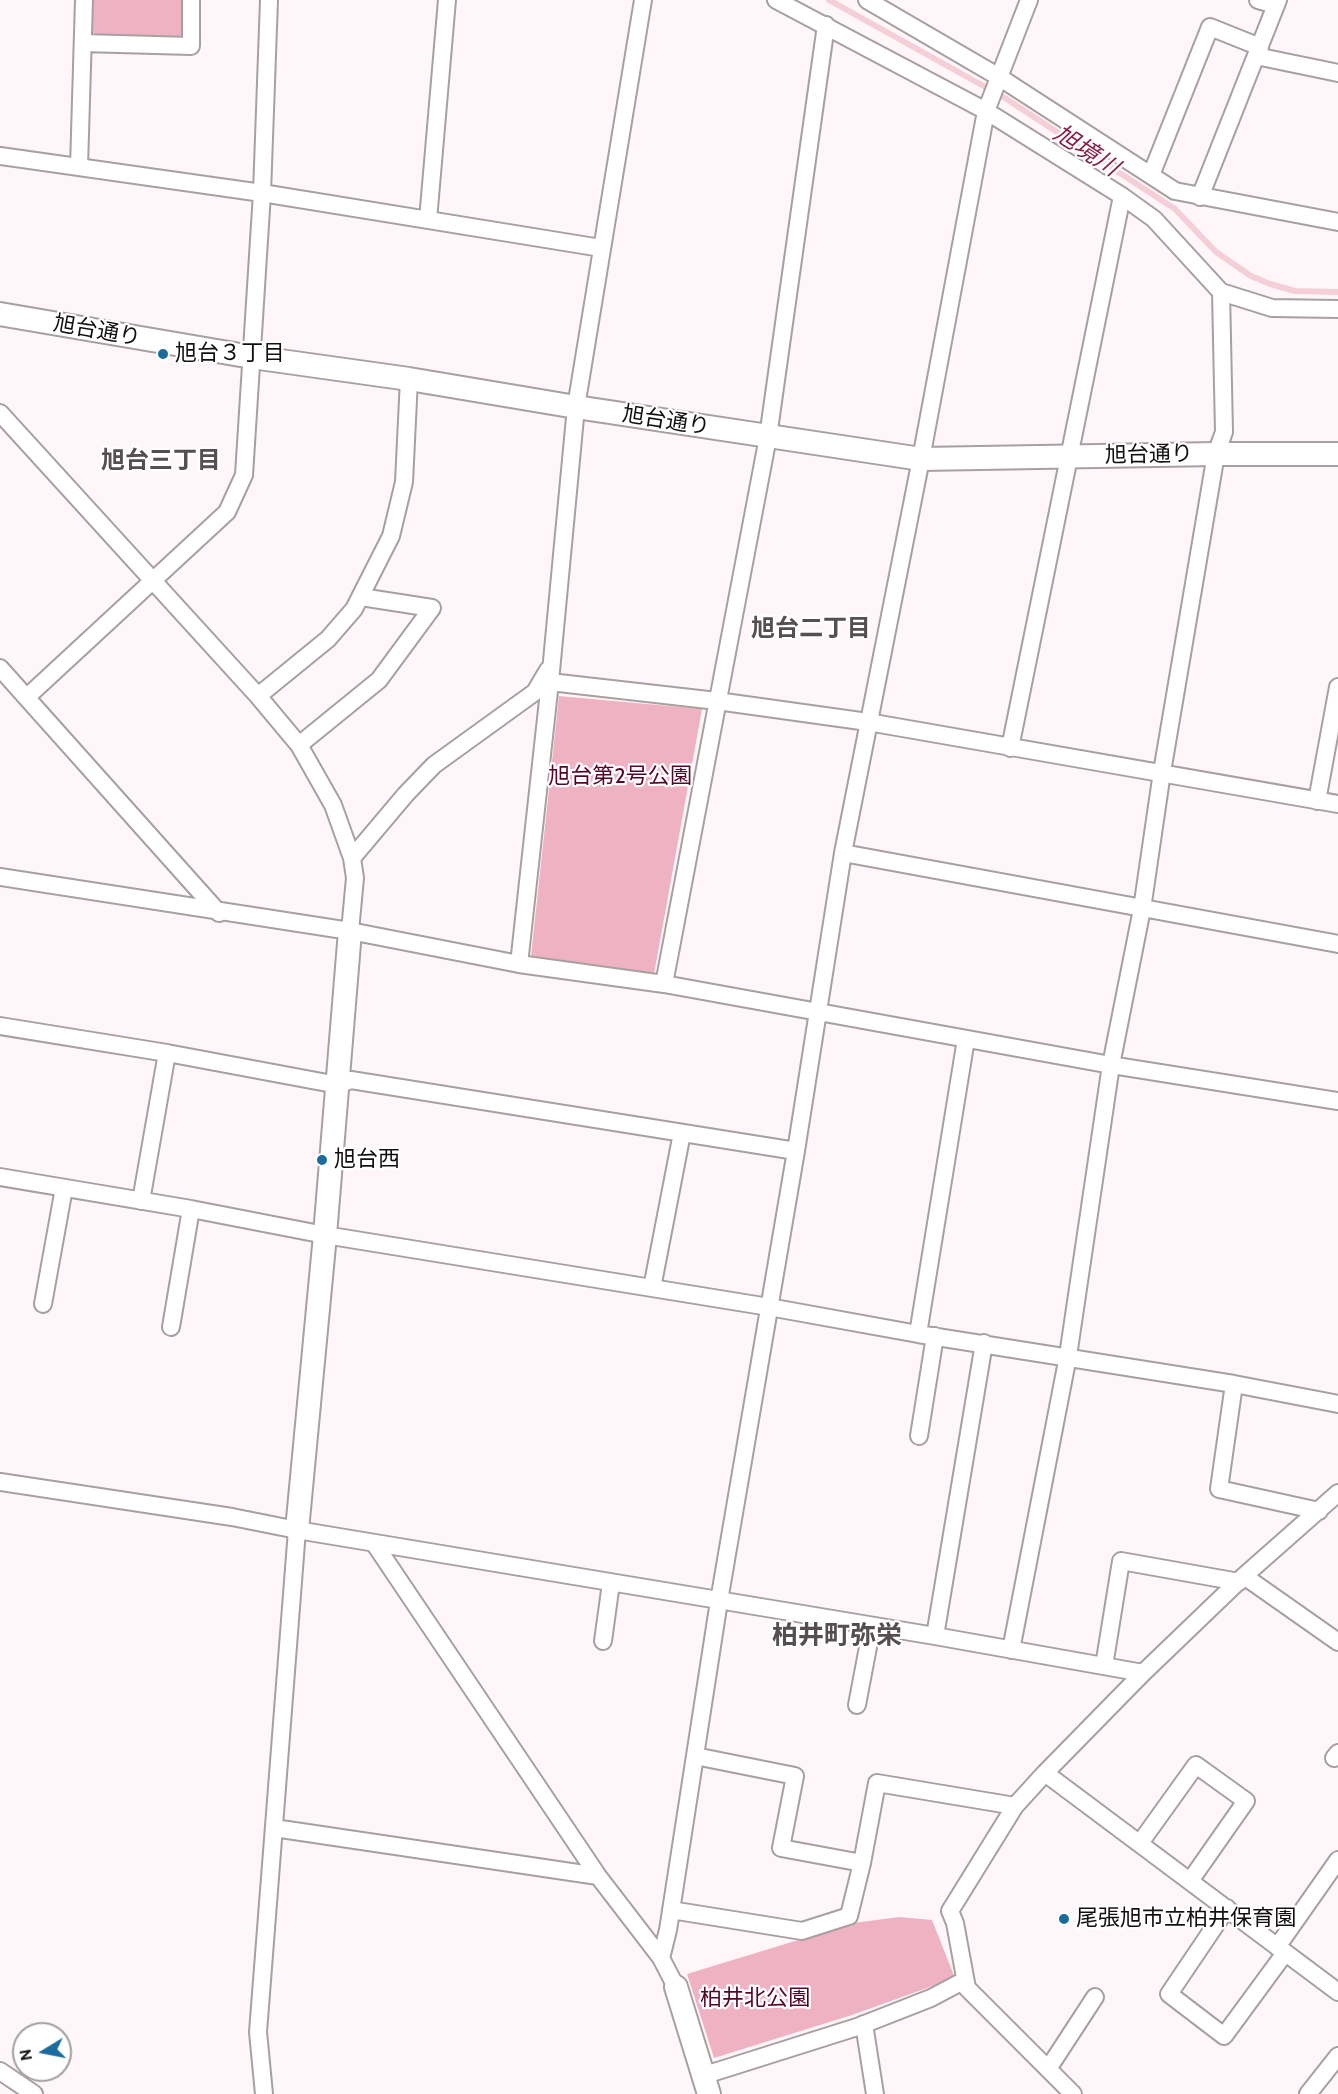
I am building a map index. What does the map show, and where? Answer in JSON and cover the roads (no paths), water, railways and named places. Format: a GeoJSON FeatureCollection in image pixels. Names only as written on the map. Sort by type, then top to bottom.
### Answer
{"type":"FeatureCollection","features":[{"type":"Feature","properties":{"kind":"street"},"geometry":{"type":"LineString","coordinates":[[79,167],[84,0]]}},
{"type":"Feature","properties":{"kind":"street"},"geometry":{"type":"LineString","coordinates":[[83,43],[192,46],[191,0]]}},
{"type":"Feature","properties":{"kind":"street"},"geometry":{"type":"LineString","coordinates":[[27,697],[227,512],[244,475],[262,192],[269,0]]}},
{"type":"Feature","properties":{"kind":"street"},"geometry":{"type":"LineString","coordinates":[[428,220],[447,0]]}},
{"type":"Feature","properties":{"kind":"street"},"geometry":{"type":"LineString","coordinates":[[519,963],[576,407],[643,0]]}},
{"type":"Feature","properties":{"kind":"street"},"geometry":{"type":"LineString","coordinates":[[776,0],[988,107],[1154,219],[1221,292],[1272,308],[1338,309]]}},
{"type":"Feature","properties":{"kind":"street"},"geometry":{"type":"LineString","coordinates":[[661,1958],[669,1930],[719,1601],[796,1151],[843,853],[988,107],[1029,0]]}},
{"type":"Feature","properties":{"kind":"street"},"geometry":{"type":"LineString","coordinates":[[1200,196],[1277,3],[1258,0]]}},
{"type":"Feature","properties":{"kind":"street"},"geometry":{"type":"LineString","coordinates":[[872,1],[1175,190],[1338,222]]}},
{"type":"Feature","properties":{"kind":"street"},"geometry":{"type":"LineString","coordinates":[[664,984],[768,437],[826,25]]}},
{"type":"Feature","properties":{"kind":"street"},"geometry":{"type":"LineString","coordinates":[[1151,175],[1210,27],[1258,51],[1338,73]]}},
{"type":"Feature","properties":{"kind":"street"},"geometry":{"type":"LineString","coordinates":[[0,156],[262,192],[601,248]]}},
{"type":"Feature","properties":{"kind":"street"},"geometry":{"type":"LineString","coordinates":[[1010,748],[1122,196]]}},
{"type":"Feature","properties":{"kind":"street"},"geometry":{"type":"LineString","coordinates":[[1011,1650],[1068,1356],[1111,1065],[1142,909],[1162,772],[1216,454],[1224,432],[1221,292]]}},
{"type":"Feature","properties":{"kind":"street","name":"旭台通り"},"geometry":{"type":"LineString","coordinates":[[0,314],[252,357],[409,379],[576,407],[921,459],[1338,454]]}},
{"type":"Feature","properties":{"kind":"street"},"geometry":{"type":"LineString","coordinates":[[258,696],[328,639],[354,609],[391,536],[404,482],[409,379]]}},
{"type":"Feature","properties":{"kind":"street"},"geometry":{"type":"LineString","coordinates":[[0,414],[258,696],[299,745],[333,805],[352,858],[355,878],[297,1530],[258,2032],[264,2094]]}},
{"type":"Feature","properties":{"kind":"street"},"geometry":{"type":"LineString","coordinates":[[299,745],[379,680],[432,608],[361,597]]}},
{"type":"Feature","properties":{"kind":"street"},"geometry":{"type":"LineString","coordinates":[[0,668],[219,913]]}},
{"type":"Feature","properties":{"kind":"street"},"geometry":{"type":"LineString","coordinates":[[550,674],[868,722],[1338,804]]}},
{"type":"Feature","properties":{"kind":"street"},"geometry":{"type":"LineString","coordinates":[[352,858],[406,794],[434,765],[536,692],[550,674]]}},
{"type":"Feature","properties":{"kind":"street"},"geometry":{"type":"LineString","coordinates":[[1317,801],[1338,687]]}},
{"type":"Feature","properties":{"kind":"street"},"geometry":{"type":"LineString","coordinates":[[843,853],[1338,944]]}},
{"type":"Feature","properties":{"kind":"street"},"geometry":{"type":"LineString","coordinates":[[0,877],[219,913],[350,931],[519,963],[664,984],[1111,1065],[1338,1101]]}},
{"type":"Feature","properties":{"kind":"street"},"geometry":{"type":"LineString","coordinates":[[0,1026],[166,1053],[338,1085],[351,1080],[796,1151]]}},
{"type":"Feature","properties":{"kind":"street"},"geometry":{"type":"LineString","coordinates":[[919,1436],[926,1335],[966,1039]]}},
{"type":"Feature","properties":{"kind":"street"},"geometry":{"type":"LineString","coordinates":[[141,1201],[166,1053]]}},
{"type":"Feature","properties":{"kind":"street"},"geometry":{"type":"LineString","coordinates":[[652,1288],[682,1133]]}},
{"type":"Feature","properties":{"kind":"street"},"geometry":{"type":"LineString","coordinates":[[0,1177],[191,1209],[325,1235],[769,1307],[926,1335],[1068,1356],[1338,1404]]}},
{"type":"Feature","properties":{"kind":"street"},"geometry":{"type":"LineString","coordinates":[[43,1304],[64,1188]]}},
{"type":"Feature","properties":{"kind":"street"},"geometry":{"type":"LineString","coordinates":[[171,1327],[191,1209]]}},
{"type":"Feature","properties":{"kind":"street"},"geometry":{"type":"LineString","coordinates":[[935,1636],[984,1343]]}},
{"type":"Feature","properties":{"kind":"street"},"geometry":{"type":"LineString","coordinates":[[1234,1384],[1219,1489],[1319,1511]]}},
{"type":"Feature","properties":{"kind":"street"},"geometry":{"type":"LineString","coordinates":[[0,1482],[232,1517],[297,1530],[935,1636],[1143,1673]]}},
{"type":"Feature","properties":{"kind":"street"},"geometry":{"type":"LineString","coordinates":[[1073,2094],[967,1988],[955,1923],[950,1911],[1015,1806],[1045,1773],[1143,1673],[1242,1579],[1338,1493]]}},
{"type":"Feature","properties":{"kind":"street"},"geometry":{"type":"LineString","coordinates":[[374,1543],[598,1876],[661,1958],[676,1987],[707,2084],[931,1998],[965,1980]]}},
{"type":"Feature","properties":{"kind":"street"},"geometry":{"type":"LineString","coordinates":[[1104,1666],[1121,1562],[1242,1579],[1338,1642]]}},
{"type":"Feature","properties":{"kind":"street"},"geometry":{"type":"LineString","coordinates":[[603,1641],[612,1583]]}},
{"type":"Feature","properties":{"kind":"street"},"geometry":{"type":"LineString","coordinates":[[857,1705],[872,1626]]}},
{"type":"Feature","properties":{"kind":"street"},"geometry":{"type":"LineString","coordinates":[[695,1756],[795,1776],[782,1848],[862,1863]]}},
{"type":"Feature","properties":{"kind":"street"},"geometry":{"type":"LineString","coordinates":[[1140,1843],[1196,1765],[1246,1801],[1190,1881]]}},
{"type":"Feature","properties":{"kind":"street"},"geometry":{"type":"LineString","coordinates":[[1045,1773],[1338,1992]]}},
{"type":"Feature","properties":{"kind":"street"},"geometry":{"type":"LineString","coordinates":[[671,1910],[802,1931],[849,1916],[862,1863],[877,1783],[1015,1806]]}},
{"type":"Feature","properties":{"kind":"street"},"geometry":{"type":"LineString","coordinates":[[274,1828],[598,1876]]}},
{"type":"Feature","properties":{"kind":"street"},"geometry":{"type":"LineString","coordinates":[[1227,1908],[1169,1994],[1224,2036],[1338,1860]]}},
{"type":"Feature","properties":{"kind":"street"},"geometry":{"type":"LineString","coordinates":[[1048,2069],[1095,1997]]}},
{"type":"Feature","properties":{"kind":"street"},"geometry":{"type":"LineString","coordinates":[[864,2024],[875,2094]]}},
{"type":"Feature","properties":{"kind":"street"},"geometry":{"type":"LineString","coordinates":[[1308,2094],[1338,2056]]}},
{"type":"Feature","properties":{"kind":"street"},"geometry":{"type":"LineString","coordinates":[[0,2071],[34,2094]]}},
{"type":"Feature","properties":{"kind":"waterway","name":"旭境川"},"geometry":{"type":"LineString","coordinates":[[829,0],[1005,98],[1175,209],[1216,252],[1251,276],[1295,291],[1338,292]]}},
{"type":"Feature","properties":{"kind":"place","name":"旭台３丁目"},"geometry":{"type":"Point","coordinates":[163,354]}},
{"type":"Feature","properties":{"kind":"place","name":"旭台西"},"geometry":{"type":"Point","coordinates":[322,1160]}},
{"type":"Feature","properties":{"kind":"place","name":"尾張旭市立柏井保育園"},"geometry":{"type":"Point","coordinates":[1064,1919]}},
{"type":"Feature","properties":{"kind":"district","name":"旭台三丁目"},"geometry":{"type":"Point","coordinates":[161,461]}},
{"type":"Feature","properties":{"kind":"district","name":"旭台二丁目"},"geometry":{"type":"Point","coordinates":[811,629]}},
{"type":"Feature","properties":{"kind":"district","name":"柏井町弥栄"},"geometry":{"type":"Point","coordinates":[837,1636]}},
{"type":"Feature","properties":{"kind":"park label","name":"旭台第2号公園"},"geometry":{"type":"Point","coordinates":[620,777]}},
{"type":"Feature","properties":{"kind":"park label","name":"柏井北公園"},"geometry":{"type":"Point","coordinates":[755,1999]}}]}
